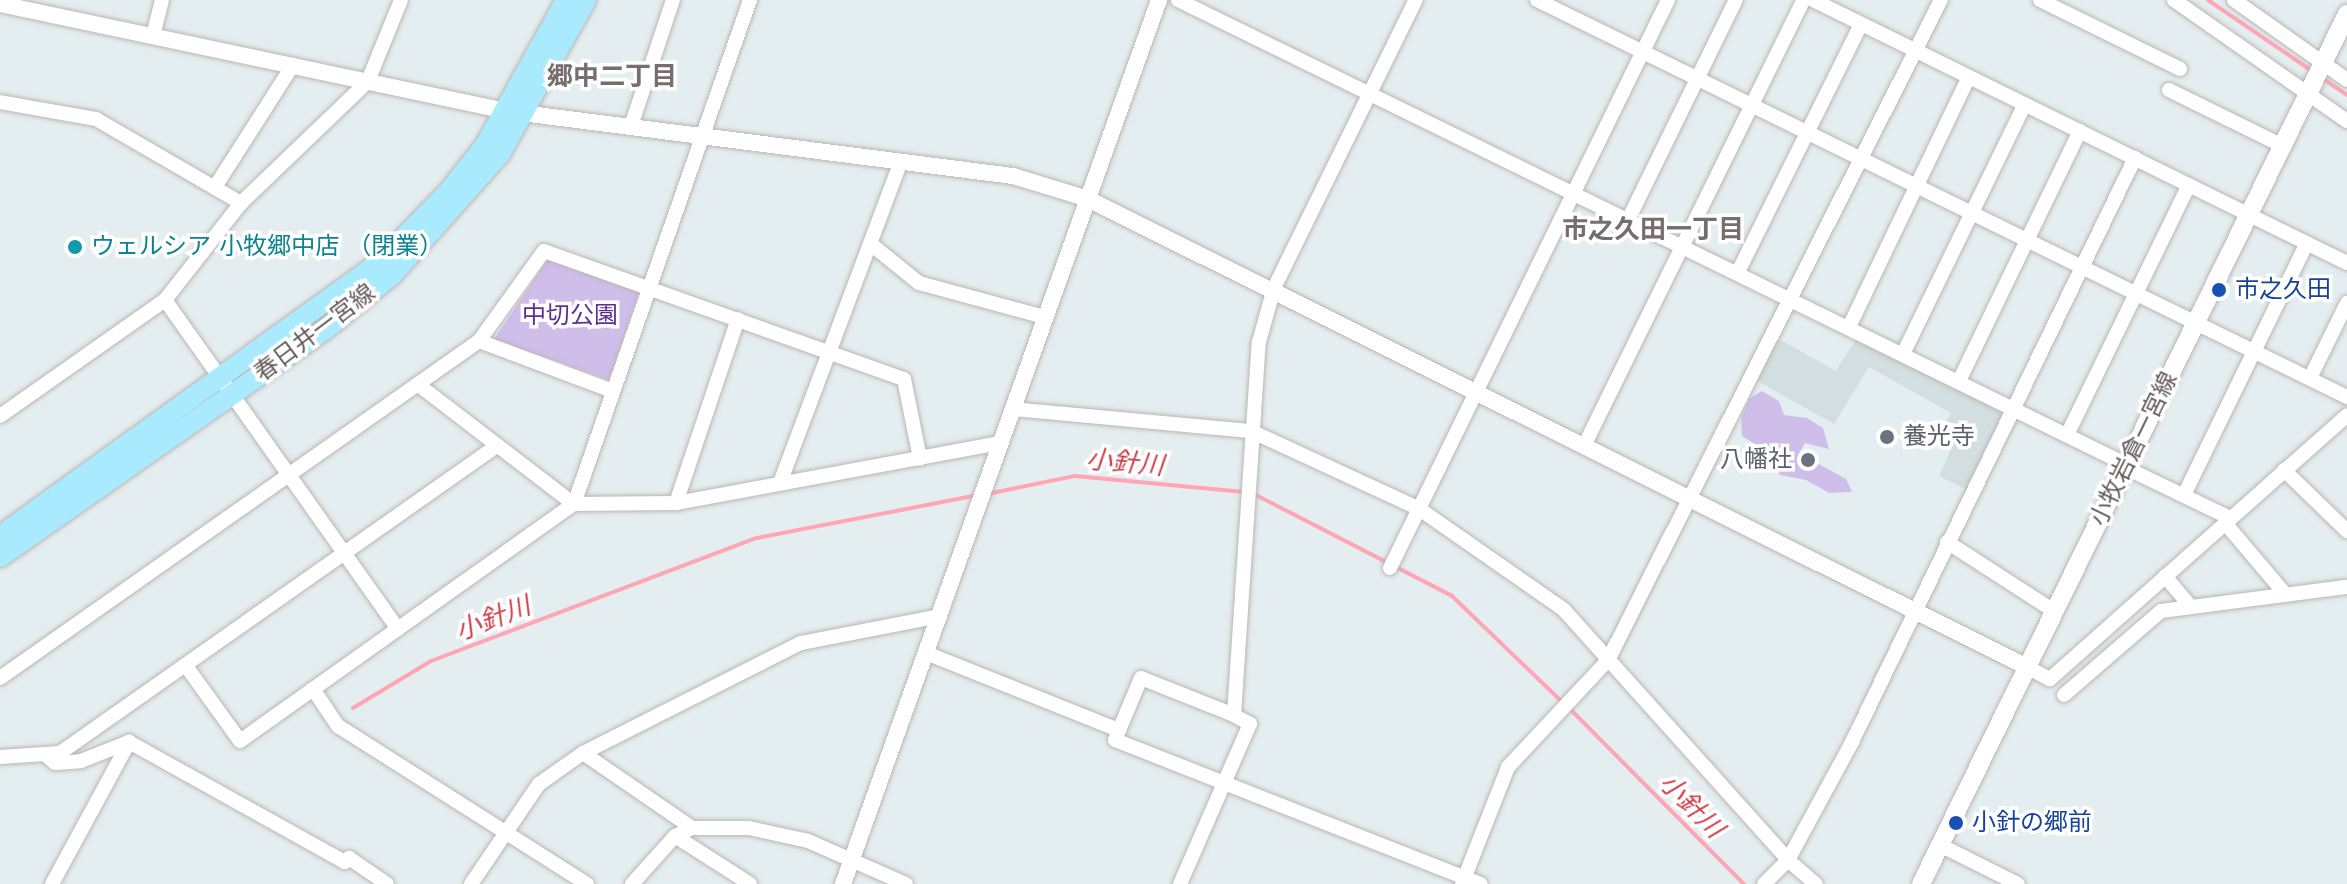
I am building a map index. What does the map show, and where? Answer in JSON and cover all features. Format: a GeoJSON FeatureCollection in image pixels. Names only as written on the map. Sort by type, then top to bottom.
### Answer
{"type":"FeatureCollection","features":[{"type":"Feature","properties":{"kind":"main road","name":"春日井一宮線"},"geometry":{"type":"LineString","coordinates":[[515,112],[566,0]]}},
{"type":"Feature","properties":{"kind":"main road","name":"春日井一宮線"},"geometry":{"type":"LineString","coordinates":[[0,536],[393,274],[468,194],[515,112],[586,0]]}},
{"type":"Feature","properties":{"kind":"main road","name":"小牧岩倉一宮線"},"geometry":{"type":"LineString","coordinates":[[1921,884],[2347,14]]}},
{"type":"Feature","properties":{"kind":"main road","name":"春日井一宮線"},"geometry":{"type":"LineString","coordinates":[[0,557],[228,386]]}},
{"type":"Feature","properties":{"kind":"street"},"geometry":{"type":"LineString","coordinates":[[153,36],[162,0]]}},
{"type":"Feature","properties":{"kind":"street"},"geometry":{"type":"LineString","coordinates":[[0,416],[165,300],[241,203],[368,81],[401,0]]}},
{"type":"Feature","properties":{"kind":"street"},"geometry":{"type":"LineString","coordinates":[[631,126],[673,0]]}},
{"type":"Feature","properties":{"kind":"street"},"geometry":{"type":"LineString","coordinates":[[574,504],[750,0]]}},
{"type":"Feature","properties":{"kind":"street"},"geometry":{"type":"LineString","coordinates":[[843,884],[1159,0]]}},
{"type":"Feature","properties":{"kind":"street"},"geometry":{"type":"LineString","coordinates":[[1178,0],[1629,218],[2184,495],[2228,520],[2286,595]]}},
{"type":"Feature","properties":{"kind":"street"},"geometry":{"type":"LineString","coordinates":[[1234,715],[1256,357],[1274,288],[1416,0]]}},
{"type":"Feature","properties":{"kind":"street"},"geometry":{"type":"LineString","coordinates":[[1537,0],[2347,397]]}},
{"type":"Feature","properties":{"kind":"street"},"geometry":{"type":"LineString","coordinates":[[1390,568],[1668,0]]}},
{"type":"Feature","properties":{"kind":"street"},"geometry":{"type":"LineString","coordinates":[[1629,218],[1736,0]]}},
{"type":"Feature","properties":{"kind":"street"},"geometry":{"type":"LineString","coordinates":[[1585,444],[1803,0]]}},
{"type":"Feature","properties":{"kind":"street"},"geometry":{"type":"LineString","coordinates":[[1813,0],[2347,263]]}},
{"type":"Feature","properties":{"kind":"street"},"geometry":{"type":"LineString","coordinates":[[1463,881],[1508,767],[1608,660],[1793,299],[1941,0]]}},
{"type":"Feature","properties":{"kind":"street"},"geometry":{"type":"LineString","coordinates":[[2040,0],[2180,69]]}},
{"type":"Feature","properties":{"kind":"street"},"geometry":{"type":"LineString","coordinates":[[2174,0],[2347,121]]}},
{"type":"Feature","properties":{"kind":"street"},"geometry":{"type":"LineString","coordinates":[[2234,0],[2347,80]]}},
{"type":"Feature","properties":{"kind":"street"},"geometry":{"type":"LineString","coordinates":[[0,4],[515,112],[1013,176],[1088,199],[1274,288],[1915,607],[2050,679],[2347,415]]}},
{"type":"Feature","properties":{"kind":"street"},"geometry":{"type":"LineString","coordinates":[[1738,272],[1861,24]]}},
{"type":"Feature","properties":{"kind":"street"},"geometry":{"type":"LineString","coordinates":[[215,187],[293,65]]}},
{"type":"Feature","properties":{"kind":"street"},"geometry":{"type":"LineString","coordinates":[[1849,327],[1969,77]]}},
{"type":"Feature","properties":{"kind":"street"},"geometry":{"type":"LineString","coordinates":[[2169,90],[2283,146]]}},
{"type":"Feature","properties":{"kind":"street"},"geometry":{"type":"LineString","coordinates":[[0,102],[96,119],[241,203]]}},
{"type":"Feature","properties":{"kind":"street"},"geometry":{"type":"LineString","coordinates":[[1903,354],[2025,104]]}},
{"type":"Feature","properties":{"kind":"street"},"geometry":{"type":"LineString","coordinates":[[1959,381],[2080,131]]}},
{"type":"Feature","properties":{"kind":"street"},"geometry":{"type":"LineString","coordinates":[[1764,884],[1788,860],[1852,742],[2135,158]]}},
{"type":"Feature","properties":{"kind":"street"},"geometry":{"type":"LineString","coordinates":[[780,483],[827,350],[872,245],[901,161]]}},
{"type":"Feature","properties":{"kind":"street"},"geometry":{"type":"LineString","coordinates":[[2067,435],[2189,185]]}},
{"type":"Feature","properties":{"kind":"street"},"geometry":{"type":"LineString","coordinates":[[2184,495],[2307,243]]}},
{"type":"Feature","properties":{"kind":"street"},"geometry":{"type":"LineString","coordinates":[[872,245],[919,283],[1044,317]]}},
{"type":"Feature","properties":{"kind":"street"},"geometry":{"type":"LineString","coordinates":[[0,678],[420,386],[479,341],[544,251],[904,379],[920,458]]}},
{"type":"Feature","properties":{"kind":"street"},"geometry":{"type":"LineString","coordinates":[[165,300],[398,629]]}},
{"type":"Feature","properties":{"kind":"street"},"geometry":{"type":"LineString","coordinates":[[2310,378],[2347,303]]}},
{"type":"Feature","properties":{"kind":"street"},"geometry":{"type":"LineString","coordinates":[[676,503],[738,319]]}},
{"type":"Feature","properties":{"kind":"street"},"geometry":{"type":"LineString","coordinates":[[479,341],[613,391]]}},
{"type":"Feature","properties":{"kind":"street"},"geometry":{"type":"LineString","coordinates":[[420,386],[495,447],[574,504]]}},
{"type":"Feature","properties":{"kind":"street"},"geometry":{"type":"LineString","coordinates":[[1013,409],[1251,431],[1418,508],[1564,610],[1788,860],[1816,884]]}},
{"type":"Feature","properties":{"kind":"street"},"geometry":{"type":"LineString","coordinates":[[186,666],[240,741],[574,504],[676,503],[1000,443]]}},
{"type":"Feature","properties":{"kind":"street"},"geometry":{"type":"LineString","coordinates":[[0,757],[60,753],[495,447]]}},
{"type":"Feature","properties":{"kind":"street"},"geometry":{"type":"LineString","coordinates":[[2284,470],[2347,531]]}},
{"type":"Feature","properties":{"kind":"street"},"geometry":{"type":"LineString","coordinates":[[1947,542],[2054,611]]}},
{"type":"Feature","properties":{"kind":"street"},"geometry":{"type":"LineString","coordinates":[[2165,576],[2191,607]]}},
{"type":"Feature","properties":{"kind":"street"},"geometry":{"type":"LineString","coordinates":[[2064,695],[2161,611],[2347,587]]}},
{"type":"Feature","properties":{"kind":"street"},"geometry":{"type":"LineString","coordinates":[[471,884],[539,784],[583,753],[801,643],[940,616]]}},
{"type":"Feature","properties":{"kind":"street"},"geometry":{"type":"LineString","coordinates":[[926,653],[1119,730]]}},
{"type":"Feature","properties":{"kind":"street"},"geometry":{"type":"LineString","coordinates":[[1180,884],[1222,780],[1250,724],[1141,678],[1115,740],[1222,780],[1463,881],[1481,884]]}},
{"type":"Feature","properties":{"kind":"street"},"geometry":{"type":"LineString","coordinates":[[313,689],[338,726],[587,884]]}},
{"type":"Feature","properties":{"kind":"street"},"geometry":{"type":"LineString","coordinates":[[46,755],[55,763],[81,761],[129,742]]}},
{"type":"Feature","properties":{"kind":"street"},"geometry":{"type":"LineString","coordinates":[[52,884],[129,742]]}},
{"type":"Feature","properties":{"kind":"street"},"geometry":{"type":"LineString","coordinates":[[129,742],[345,862],[349,858],[387,884]]}},
{"type":"Feature","properties":{"kind":"street"},"geometry":{"type":"LineString","coordinates":[[583,753],[692,828]]}},
{"type":"Feature","properties":{"kind":"street"},"geometry":{"type":"LineString","coordinates":[[632,884],[675,836],[692,828],[779,833],[906,884]]}},
{"type":"Feature","properties":{"kind":"street"},"geometry":{"type":"LineString","coordinates":[[675,836],[750,884]]}},
{"type":"Feature","properties":{"kind":"street"},"geometry":{"type":"LineString","coordinates":[[1940,845],[2018,884]]}},
{"type":"Feature","properties":{"kind":"shaded area"},"geometry":{"type":"Polygon","coordinates":[[[1858,336],[2006,409],[1967,490],[1939,476],[1955,441],[1941,433],[1951,413],[1869,367],[1834,424],[1754,379],[1777,338],[1836,371],[1858,336]]]}},
{"type":"Feature","properties":{"kind":"green space","name":"中切公園"},"geometry":{"type":"Polygon","coordinates":[[[548,259],[639,292],[609,380],[494,339],[548,259]]]}},
{"type":"Feature","properties":{"kind":"green space"},"geometry":{"type":"Polygon","coordinates":[[[1762,391],[1779,401],[1784,415],[1807,418],[1823,428],[1829,449],[1805,443],[1799,453],[1846,479],[1852,492],[1829,493],[1806,480],[1780,475],[1771,454],[1742,436],[1741,418],[1750,398],[1762,391]]]}},
{"type":"Feature","properties":{"kind":"waterway"},"geometry":{"type":"LineString","coordinates":[[2208,0],[2312,71]]}},
{"type":"Feature","properties":{"kind":"waterway"},"geometry":{"type":"LineString","coordinates":[[2322,78],[2347,95]]}},
{"type":"Feature","properties":{"kind":"waterway","name":"小針川"},"geometry":{"type":"LineString","coordinates":[[987,494],[1075,476],[1244,492]]}},
{"type":"Feature","properties":{"kind":"waterway","name":"小針川"},"geometry":{"type":"LineString","coordinates":[[1252,493],[1452,596],[1563,703]]}},
{"type":"Feature","properties":{"kind":"waterway","name":"小針川"},"geometry":{"type":"LineString","coordinates":[[353,708],[431,661],[757,538],[978,495]]}},
{"type":"Feature","properties":{"kind":"waterway","name":"小針川"},"geometry":{"type":"LineString","coordinates":[[1570,709],[1744,884]]}},
{"type":"Feature","properties":{"kind":"place","name":"ウェルシア 小牧郷中店 （閉業）"},"geometry":{"type":"Point","coordinates":[75,247]}},
{"type":"Feature","properties":{"kind":"place","name":"市之久田"},"geometry":{"type":"Point","coordinates":[2219,290]}},
{"type":"Feature","properties":{"kind":"place","name":"養光寺"},"geometry":{"type":"Point","coordinates":[1887,437]}},
{"type":"Feature","properties":{"kind":"place","name":"八幡社"},"geometry":{"type":"Point","coordinates":[1808,460]}},
{"type":"Feature","properties":{"kind":"place","name":"小針の郷前"},"geometry":{"type":"Point","coordinates":[1956,823]}},
{"type":"Feature","properties":{"kind":"district","name":"郷中二丁目"},"geometry":{"type":"Point","coordinates":[612,77]}},
{"type":"Feature","properties":{"kind":"district","name":"市之久田一丁目"},"geometry":{"type":"Point","coordinates":[1653,230]}}]}
